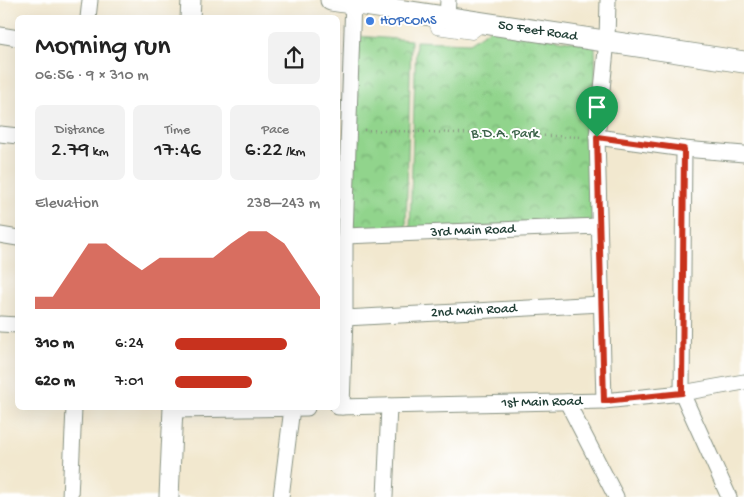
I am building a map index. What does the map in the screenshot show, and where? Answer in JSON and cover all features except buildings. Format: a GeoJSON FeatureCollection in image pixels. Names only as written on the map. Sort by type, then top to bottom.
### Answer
{"type":"FeatureCollection","features":[{"type":"Feature","properties":{"kind":"main road","name":"50 Feet Road"},"geometry":{"type":"LineString","coordinates":[[330,0],[441,11],[487,24],[744,62]]}},
{"type":"Feature","properties":{"kind":"street"},"geometry":{"type":"LineString","coordinates":[[88,15],[90,0]]}},
{"type":"Feature","properties":{"kind":"street"},"geometry":{"type":"LineString","coordinates":[[190,15],[191,0]]}},
{"type":"Feature","properties":{"kind":"street"},"geometry":{"type":"LineString","coordinates":[[604,401],[597,137],[607,41],[608,0]]}},
{"type":"Feature","properties":{"kind":"street"},"geometry":{"type":"LineString","coordinates":[[340,407],[345,318],[348,130],[343,96],[353,2]]}},
{"type":"Feature","properties":{"kind":"street"},"geometry":{"type":"LineString","coordinates":[[0,35],[15,38]]}},
{"type":"Feature","properties":{"kind":"street"},"geometry":{"type":"LineString","coordinates":[[0,134],[15,136]]}},
{"type":"Feature","properties":{"kind":"street"},"geometry":{"type":"LineString","coordinates":[[597,137],[684,149],[744,154]]}},
{"type":"Feature","properties":{"kind":"street"},"geometry":{"type":"LineString","coordinates":[[684,149],[682,393],[729,497]]}},
{"type":"Feature","properties":{"kind":"street","name":"3rd Main Road"},"geometry":{"type":"LineString","coordinates":[[345,236],[599,226]]}},
{"type":"Feature","properties":{"kind":"street"},"geometry":{"type":"LineString","coordinates":[[0,235],[15,238]]}},
{"type":"Feature","properties":{"kind":"street","name":"2nd Main Road"},"geometry":{"type":"LineString","coordinates":[[345,318],[601,304]]}},
{"type":"Feature","properties":{"kind":"street"},"geometry":{"type":"LineString","coordinates":[[0,324],[15,325]]}},
{"type":"Feature","properties":{"kind":"street","name":"1st Main Road"},"geometry":{"type":"LineString","coordinates":[[340,407],[604,401],[682,393],[744,382]]}},
{"type":"Feature","properties":{"kind":"street"},"geometry":{"type":"LineString","coordinates":[[567,402],[616,497]]}},
{"type":"Feature","properties":{"kind":"street"},"geometry":{"type":"LineString","coordinates":[[385,497],[389,406]]}},
{"type":"Feature","properties":{"kind":"street"},"geometry":{"type":"LineString","coordinates":[[70,497],[74,410]]}},
{"type":"Feature","properties":{"kind":"street"},"geometry":{"type":"LineString","coordinates":[[169,497],[173,410]]}},
{"type":"Feature","properties":{"kind":"street"},"geometry":{"type":"LineString","coordinates":[[281,497],[292,410]]}},
{"type":"Feature","properties":{"kind":"path"},"geometry":{"type":"LineString","coordinates":[[348,130],[597,137]]}},
{"type":"Feature","properties":{"kind":"green space","name":"B.D.A. Park"},"geometry":{"type":"Polygon","coordinates":[[[490,29],[595,45],[598,224],[410,229],[416,41],[469,43],[490,29]]]}},
{"type":"Feature","properties":{"kind":"green space"},"geometry":{"type":"Polygon","coordinates":[[[356,36],[411,40],[406,229],[349,231],[356,36]]]}},
{"type":"Feature","properties":{"kind":"place","name":"HOPCOMS"},"geometry":{"type":"Point","coordinates":[370,21]}},
{"type":"Feature","properties":{"kind":"route"},"geometry":{"type":"LineString","coordinates":[[597,137],[684,149],[682,393],[604,401],[597,137]]}}]}
